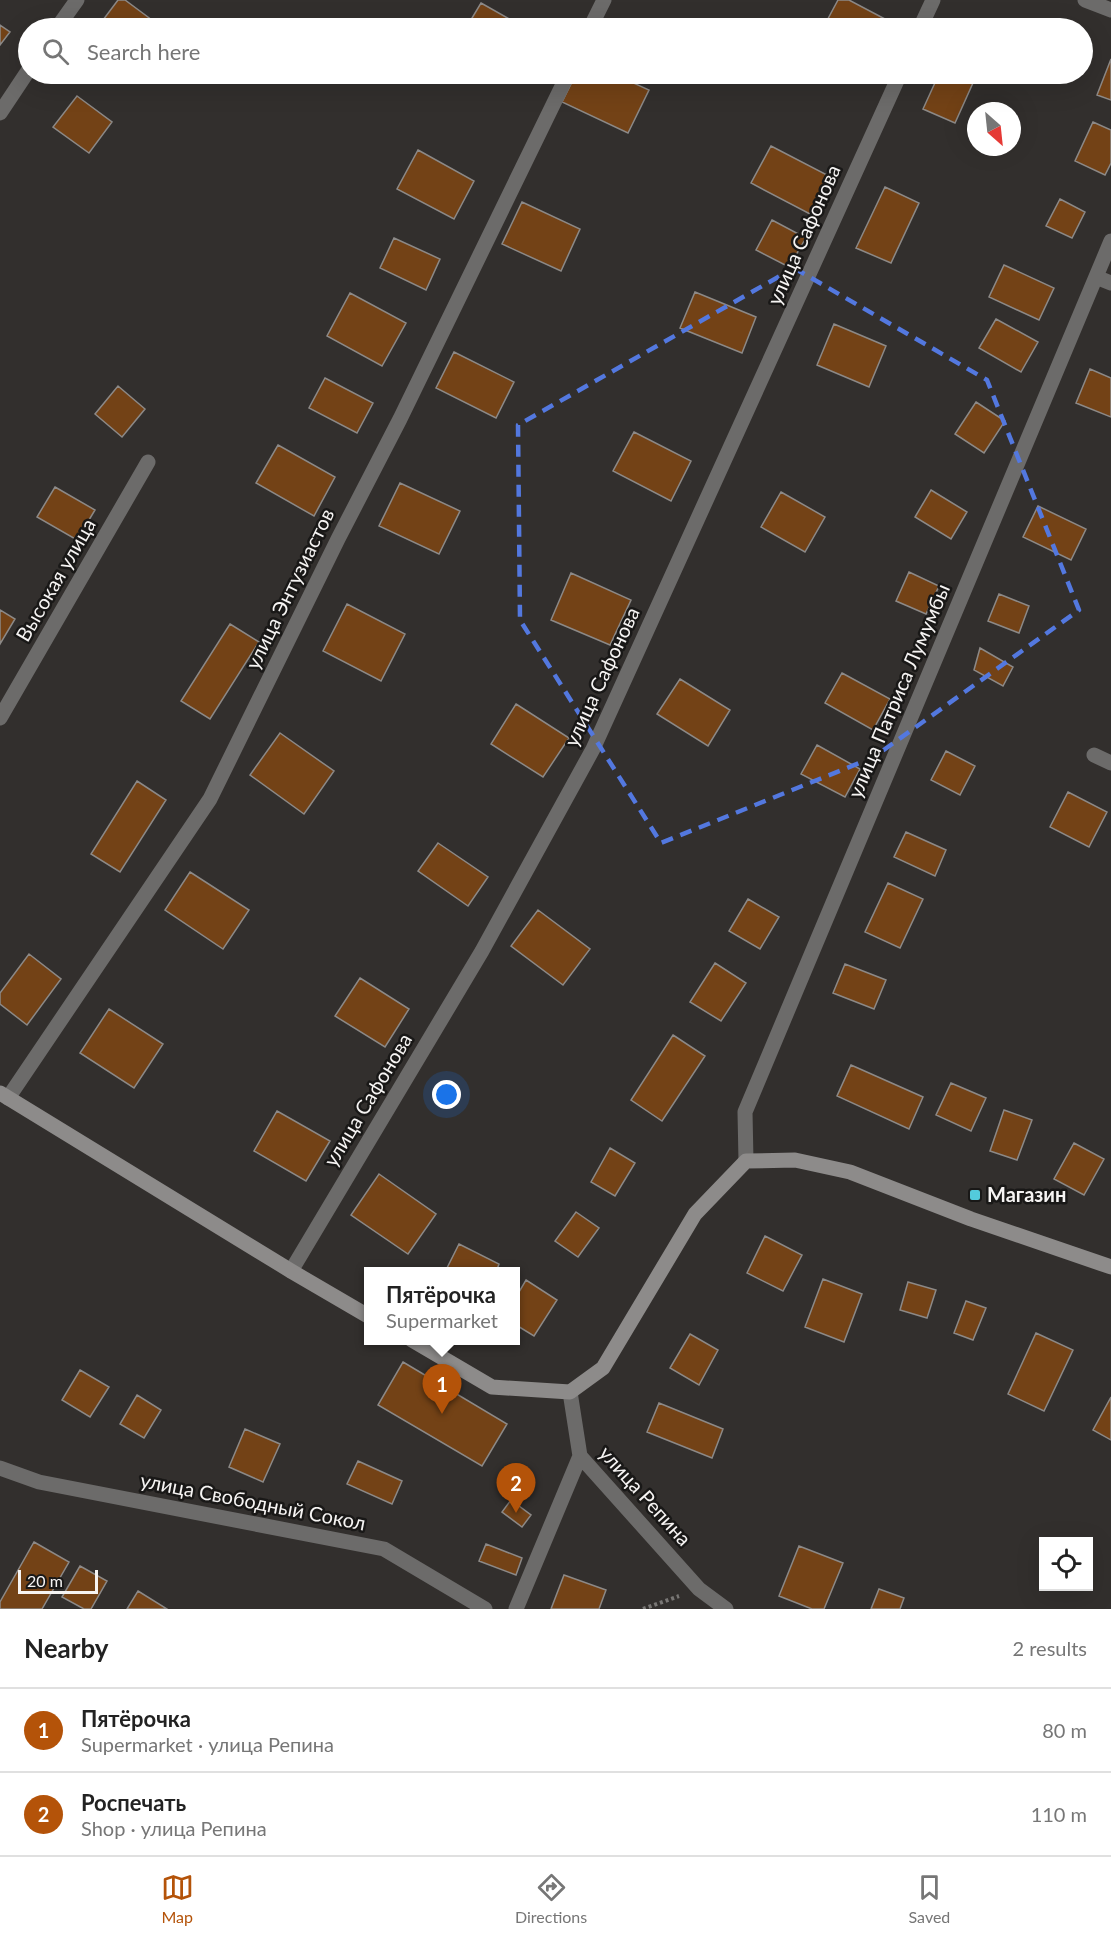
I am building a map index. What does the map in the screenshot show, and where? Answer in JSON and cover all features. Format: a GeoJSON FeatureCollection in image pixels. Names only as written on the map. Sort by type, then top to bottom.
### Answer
{"type":"FeatureCollection","features":[{"type":"Feature","properties":{"kind":"street"},"geometry":{"type":"LineString","coordinates":[[64,18],[76,0]]}},
{"type":"Feature","properties":{"kind":"street"},"geometry":{"type":"LineString","coordinates":[[595,18],[604,0]]}},
{"type":"Feature","properties":{"kind":"street"},"geometry":{"type":"LineString","coordinates":[[925,18],[933,0]]}},
{"type":"Feature","properties":{"kind":"street"},"geometry":{"type":"LineString","coordinates":[[1085,0],[1111,10]]}},
{"type":"Feature","properties":{"kind":"street"},"geometry":{"type":"LineString","coordinates":[[0,113],[19,84]]}},
{"type":"Feature","properties":{"kind":"street","name":"улица Энтузиастов"},"geometry":{"type":"LineString","coordinates":[[4,1096],[210,799],[400,419],[563,84]]}},
{"type":"Feature","properties":{"kind":"street","name":"улица Сафонова"},"geometry":{"type":"LineString","coordinates":[[291,1271],[482,951],[593,749],[895,84]]}},
{"type":"Feature","properties":{"kind":"street","name":"улица Патриса Лумумбы"},"geometry":{"type":"LineString","coordinates":[[746,1161],[745,1112],[1111,241]]}},
{"type":"Feature","properties":{"kind":"street"},"geometry":{"type":"LineString","coordinates":[[1096,277],[1111,283]]}},
{"type":"Feature","properties":{"kind":"street","name":"Высокая улица"},"geometry":{"type":"LineString","coordinates":[[0,718],[148,462]]}},
{"type":"Feature","properties":{"kind":"street"},"geometry":{"type":"LineString","coordinates":[[1094,755],[1111,763]]}},
{"type":"Feature","properties":{"kind":"street"},"geometry":{"type":"LineString","coordinates":[[4,1096],[364,1313]]}},
{"type":"Feature","properties":{"kind":"street"},"geometry":{"type":"LineString","coordinates":[[419,1345],[492,1387],[570,1392],[603,1368],[695,1214],[746,1161],[795,1160],[850,1172],[971,1219],[1111,1267]]}},
{"type":"Feature","properties":{"kind":"street","name":"улица Репина"},"geometry":{"type":"LineString","coordinates":[[570,1392],[580,1456],[699,1589],[726,1609]]}},
{"type":"Feature","properties":{"kind":"street"},"geometry":{"type":"LineString","coordinates":[[516,1609],[580,1456]]}},
{"type":"Feature","properties":{"kind":"street","name":"улица Свободный Сокол"},"geometry":{"type":"LineString","coordinates":[[0,1468],[39,1482],[384,1549],[485,1609]]}},
{"type":"Feature","properties":{"kind":"path"},"geometry":{"type":"LineString","coordinates":[[643,1609],[699,1589]]}},
{"type":"Feature","properties":{"kind":"highlighted area"},"geometry":{"type":"Polygon","coordinates":[[[794,268],[987,380],[1079,610],[874,757],[661,843],[520,620],[518,425],[794,268]]]}},
{"type":"Feature","properties":{"kind":"building"},"geometry":{"type":"Polygon","coordinates":[[[118,0],[125,0],[149,18],[104,18],[118,0]]]}},
{"type":"Feature","properties":{"kind":"building"},"geometry":{"type":"Polygon","coordinates":[[[838,0],[849,0],[883,18],[828,18],[838,0]]]}},
{"type":"Feature","properties":{"kind":"building"},"geometry":{"type":"Polygon","coordinates":[[[481,3],[507,18],[472,18],[481,3]]]}},
{"type":"Feature","properties":{"kind":"building"},"geometry":{"type":"Polygon","coordinates":[[[0,25],[10,32],[0,45],[0,25]]]}},
{"type":"Feature","properties":{"kind":"building"},"geometry":{"type":"Polygon","coordinates":[[[1111,59],[1111,100],[1097,95],[1111,59]]]}},
{"type":"Feature","properties":{"kind":"building"},"geometry":{"type":"Polygon","coordinates":[[[571,84],[636,84],[649,90],[628,133],[562,102],[571,84]]]}},
{"type":"Feature","properties":{"kind":"building"},"geometry":{"type":"Polygon","coordinates":[[[934,84],[973,84],[955,123],[923,109],[934,84]]]}},
{"type":"Feature","properties":{"kind":"building"},"geometry":{"type":"Polygon","coordinates":[[[77,96],[112,122],[89,153],[53,127],[77,96]]]}},
{"type":"Feature","properties":{"kind":"building"},"geometry":{"type":"Polygon","coordinates":[[[1093,122],[1111,130],[1111,163],[1105,175],[1075,161],[1093,122]]]}},
{"type":"Feature","properties":{"kind":"building"},"geometry":{"type":"Polygon","coordinates":[[[771,146],[829,176],[810,214],[751,183],[771,146]]]}},
{"type":"Feature","properties":{"kind":"building"},"geometry":{"type":"Polygon","coordinates":[[[418,150],[474,181],[454,219],[397,189],[418,150]]]}},
{"type":"Feature","properties":{"kind":"building"},"geometry":{"type":"Polygon","coordinates":[[[885,187],[919,203],[891,263],[856,248],[885,187]]]}},
{"type":"Feature","properties":{"kind":"building"},"geometry":{"type":"Polygon","coordinates":[[[1060,199],[1085,212],[1072,238],[1046,226],[1060,199]]]}},
{"type":"Feature","properties":{"kind":"building"},"geometry":{"type":"Polygon","coordinates":[[[522,202],[580,229],[561,271],[502,244],[522,202]]]}},
{"type":"Feature","properties":{"kind":"building"},"geometry":{"type":"Polygon","coordinates":[[[772,220],[806,238],[789,267],[756,250],[772,220]]]}},
{"type":"Feature","properties":{"kind":"building"},"geometry":{"type":"Polygon","coordinates":[[[394,238],[440,259],[426,290],[380,268],[394,238]]]}},
{"type":"Feature","properties":{"kind":"building"},"geometry":{"type":"Polygon","coordinates":[[[1004,265],[1054,288],[1039,320],[989,297],[1004,265]]]}},
{"type":"Feature","properties":{"kind":"building"},"geometry":{"type":"Polygon","coordinates":[[[695,292],[756,317],[742,353],[680,328],[695,292]]]}},
{"type":"Feature","properties":{"kind":"building"},"geometry":{"type":"Polygon","coordinates":[[[350,293],[406,323],[382,366],[327,336],[350,293]]]}},
{"type":"Feature","properties":{"kind":"building"},"geometry":{"type":"Polygon","coordinates":[[[996,319],[1038,342],[1021,372],[979,348],[996,319]]]}},
{"type":"Feature","properties":{"kind":"building"},"geometry":{"type":"Polygon","coordinates":[[[834,324],[886,346],[869,387],[817,365],[834,324]]]}},
{"type":"Feature","properties":{"kind":"building"},"geometry":{"type":"Polygon","coordinates":[[[454,352],[514,382],[496,418],[436,388],[454,352]]]}},
{"type":"Feature","properties":{"kind":"building"},"geometry":{"type":"Polygon","coordinates":[[[1090,369],[1111,378],[1111,417],[1076,403],[1090,369]]]}},
{"type":"Feature","properties":{"kind":"building"},"geometry":{"type":"Polygon","coordinates":[[[325,378],[373,403],[357,433],[309,408],[325,378]]]}},
{"type":"Feature","properties":{"kind":"building"},"geometry":{"type":"Polygon","coordinates":[[[118,386],[145,409],[122,437],[95,414],[118,386]]]}},
{"type":"Feature","properties":{"kind":"building"},"geometry":{"type":"Polygon","coordinates":[[[976,402],[1005,421],[984,453],[955,434],[976,402]]]}},
{"type":"Feature","properties":{"kind":"building"},"geometry":{"type":"Polygon","coordinates":[[[634,432],[691,461],[671,501],[613,471],[634,432]]]}},
{"type":"Feature","properties":{"kind":"building"},"geometry":{"type":"Polygon","coordinates":[[[278,445],[335,477],[314,516],[256,483],[278,445]]]}},
{"type":"Feature","properties":{"kind":"building"},"geometry":{"type":"Polygon","coordinates":[[[400,483],[460,511],[439,554],[379,526],[400,483]]]}},
{"type":"Feature","properties":{"kind":"building"},"geometry":{"type":"Polygon","coordinates":[[[55,487],[95,510],[77,540],[37,517],[55,487]]]}},
{"type":"Feature","properties":{"kind":"building"},"geometry":{"type":"Polygon","coordinates":[[[931,490],[967,512],[951,539],[915,517],[931,490]]]}},
{"type":"Feature","properties":{"kind":"building"},"geometry":{"type":"Polygon","coordinates":[[[781,492],[825,517],[805,552],[761,527],[781,492]]]}},
{"type":"Feature","properties":{"kind":"building"},"geometry":{"type":"Polygon","coordinates":[[[1038,506],[1086,529],[1071,560],[1023,537],[1038,506]]]}},
{"type":"Feature","properties":{"kind":"building"},"geometry":{"type":"Polygon","coordinates":[[[909,572],[939,586],[926,614],[896,601],[909,572]]]}},
{"type":"Feature","properties":{"kind":"building"},"geometry":{"type":"Polygon","coordinates":[[[571,573],[631,600],[610,645],[551,620],[571,573]]]}},
{"type":"Feature","properties":{"kind":"building"},"geometry":{"type":"Polygon","coordinates":[[[999,594],[1029,606],[1019,633],[988,621],[999,594]]]}},
{"type":"Feature","properties":{"kind":"building"},"geometry":{"type":"Polygon","coordinates":[[[347,604],[405,634],[381,681],[323,651],[347,604]]]}},
{"type":"Feature","properties":{"kind":"building"},"geometry":{"type":"Polygon","coordinates":[[[0,610],[15,619],[0,644],[0,610]]]}},
{"type":"Feature","properties":{"kind":"building"},"geometry":{"type":"Polygon","coordinates":[[[230,624],[259,642],[210,719],[181,701],[230,624]]]}},
{"type":"Feature","properties":{"kind":"building"},"geometry":{"type":"Polygon","coordinates":[[[980,648],[1013,667],[1003,686],[974,670],[980,648]]]}},
{"type":"Feature","properties":{"kind":"building"},"geometry":{"type":"Polygon","coordinates":[[[842,673],[890,699],[873,730],[825,703],[842,673]]]}},
{"type":"Feature","properties":{"kind":"building"},"geometry":{"type":"Polygon","coordinates":[[[680,679],[730,710],[708,746],[657,714],[680,679]]]}},
{"type":"Feature","properties":{"kind":"building"},"geometry":{"type":"Polygon","coordinates":[[[516,704],[569,738],[543,777],[491,744],[516,704]]]}},
{"type":"Feature","properties":{"kind":"building"},"geometry":{"type":"Polygon","coordinates":[[[280,733],[334,771],[304,814],[250,775],[280,733]]]}},
{"type":"Feature","properties":{"kind":"building"},"geometry":{"type":"Polygon","coordinates":[[[817,745],[860,769],[845,797],[801,774],[817,745]]]}},
{"type":"Feature","properties":{"kind":"building"},"geometry":{"type":"Polygon","coordinates":[[[946,751],[975,766],[960,795],[931,780],[946,751]]]}},
{"type":"Feature","properties":{"kind":"building"},"geometry":{"type":"Polygon","coordinates":[[[137,781],[166,800],[120,872],[91,854],[137,781]]]}},
{"type":"Feature","properties":{"kind":"building"},"geometry":{"type":"Polygon","coordinates":[[[1068,792],[1107,812],[1089,847],[1050,827],[1068,792]]]}},
{"type":"Feature","properties":{"kind":"building"},"geometry":{"type":"Polygon","coordinates":[[[906,832],[946,850],[935,876],[894,857],[906,832]]]}},
{"type":"Feature","properties":{"kind":"building"},"geometry":{"type":"Polygon","coordinates":[[[438,843],[488,877],[468,906],[418,871],[438,843]]]}},
{"type":"Feature","properties":{"kind":"building"},"geometry":{"type":"Polygon","coordinates":[[[190,872],[249,910],[223,949],[165,910],[190,872]]]}},
{"type":"Feature","properties":{"kind":"building"},"geometry":{"type":"Polygon","coordinates":[[[888,883],[923,899],[900,948],[865,932],[888,883]]]}},
{"type":"Feature","properties":{"kind":"building"},"geometry":{"type":"Polygon","coordinates":[[[748,899],[779,917],[760,949],[729,931],[748,899]]]}},
{"type":"Feature","properties":{"kind":"building"},"geometry":{"type":"Polygon","coordinates":[[[538,910],[590,949],[563,985],[511,946],[538,910]]]}},
{"type":"Feature","properties":{"kind":"building"},"geometry":{"type":"Polygon","coordinates":[[[29,954],[61,979],[27,1025],[0,1004],[0,993],[29,954]]]}},
{"type":"Feature","properties":{"kind":"building"},"geometry":{"type":"Polygon","coordinates":[[[715,963],[746,983],[721,1021],[690,1002],[715,963]]]}},
{"type":"Feature","properties":{"kind":"building"},"geometry":{"type":"Polygon","coordinates":[[[845,964],[886,980],[874,1009],[833,993],[845,964]]]}},
{"type":"Feature","properties":{"kind":"building"},"geometry":{"type":"Polygon","coordinates":[[[360,978],[409,1009],[385,1047],[335,1016],[360,978]]]}},
{"type":"Feature","properties":{"kind":"building"},"geometry":{"type":"Polygon","coordinates":[[[109,1009],[163,1044],[134,1088],[80,1053],[109,1009]]]}},
{"type":"Feature","properties":{"kind":"building"},"geometry":{"type":"Polygon","coordinates":[[[673,1035],[705,1056],[662,1121],[631,1100],[673,1035]]]}},
{"type":"Feature","properties":{"kind":"building"},"geometry":{"type":"Polygon","coordinates":[[[851,1065],[923,1097],[909,1129],[837,1096],[851,1065]]]}},
{"type":"Feature","properties":{"kind":"building"},"geometry":{"type":"Polygon","coordinates":[[[951,1083],[986,1098],[971,1131],[936,1115],[951,1083]]]}},
{"type":"Feature","properties":{"kind":"building"},"geometry":{"type":"Polygon","coordinates":[[[1004,1110],[1032,1120],[1017,1160],[990,1151],[1004,1110]]]}},
{"type":"Feature","properties":{"kind":"building"},"geometry":{"type":"Polygon","coordinates":[[[277,1111],[330,1141],[306,1181],[254,1151],[277,1111]]]}},
{"type":"Feature","properties":{"kind":"building"},"geometry":{"type":"Polygon","coordinates":[[[1074,1143],[1104,1159],[1084,1195],[1054,1179],[1074,1143]]]}},
{"type":"Feature","properties":{"kind":"building"},"geometry":{"type":"Polygon","coordinates":[[[610,1148],[635,1163],[615,1196],[591,1182],[610,1148]]]}},
{"type":"Feature","properties":{"kind":"building"},"geometry":{"type":"Polygon","coordinates":[[[379,1174],[436,1214],[408,1254],[351,1215],[379,1174]]]}},
{"type":"Feature","properties":{"kind":"building"},"geometry":{"type":"Polygon","coordinates":[[[576,1212],[599,1228],[578,1257],[555,1241],[576,1212]]]}},
{"type":"Feature","properties":{"kind":"building"},"geometry":{"type":"Polygon","coordinates":[[[765,1236],[802,1255],[783,1291],[747,1273],[765,1236]]]}},
{"type":"Feature","properties":{"kind":"building"},"geometry":{"type":"Polygon","coordinates":[[[459,1244],[499,1264],[498,1267],[448,1267],[459,1244]]]}},
{"type":"Feature","properties":{"kind":"building"},"geometry":{"type":"Polygon","coordinates":[[[823,1279],[862,1294],[844,1342],[805,1327],[823,1279]]]}},
{"type":"Feature","properties":{"kind":"building"},"geometry":{"type":"Polygon","coordinates":[[[526,1280],[557,1300],[534,1336],[520,1327],[520,1290],[526,1280]]]}},
{"type":"Feature","properties":{"kind":"building"},"geometry":{"type":"Polygon","coordinates":[[[908,1282],[936,1290],[927,1318],[900,1310],[908,1282]]]}},
{"type":"Feature","properties":{"kind":"building"},"geometry":{"type":"Polygon","coordinates":[[[966,1301],[986,1308],[973,1340],[954,1333],[966,1301]]]}},
{"type":"Feature","properties":{"kind":"building"},"geometry":{"type":"Polygon","coordinates":[[[1036,1333],[1073,1350],[1044,1411],[1008,1394],[1036,1333]]]}},
{"type":"Feature","properties":{"kind":"building"},"geometry":{"type":"Polygon","coordinates":[[[690,1334],[718,1350],[699,1385],[670,1368],[690,1334]]]}},
{"type":"Feature","properties":{"kind":"building"},"geometry":{"type":"Polygon","coordinates":[[[403,1362],[507,1424],[482,1466],[378,1405],[403,1362]]]}},
{"type":"Feature","properties":{"kind":"building"},"geometry":{"type":"Polygon","coordinates":[[[80,1370],[109,1387],[90,1417],[62,1400],[80,1370]]]}},
{"type":"Feature","properties":{"kind":"building"},"geometry":{"type":"Polygon","coordinates":[[[137,1395],[161,1410],[144,1438],[120,1424],[137,1395]]]}},
{"type":"Feature","properties":{"kind":"building"},"geometry":{"type":"Polygon","coordinates":[[[1111,1397],[1111,1440],[1093,1430],[1111,1397]]]}},
{"type":"Feature","properties":{"kind":"building"},"geometry":{"type":"Polygon","coordinates":[[[659,1403],[723,1429],[712,1458],[647,1432],[659,1403]]]}},
{"type":"Feature","properties":{"kind":"building"},"geometry":{"type":"Polygon","coordinates":[[[245,1429],[280,1444],[263,1482],[229,1467],[245,1429]]]}},
{"type":"Feature","properties":{"kind":"building"},"geometry":{"type":"Polygon","coordinates":[[[358,1461],[402,1481],[392,1504],[347,1484],[358,1461]]]}},
{"type":"Feature","properties":{"kind":"building"},"geometry":{"type":"Polygon","coordinates":[[[511,1500],[531,1515],[522,1527],[502,1512],[511,1500]]]}},
{"type":"Feature","properties":{"kind":"building"},"geometry":{"type":"Polygon","coordinates":[[[34,1542],[69,1562],[42,1609],[0,1609],[0,1602],[34,1542]]]}},
{"type":"Feature","properties":{"kind":"building"},"geometry":{"type":"Polygon","coordinates":[[[486,1544],[522,1558],[516,1575],[479,1561],[486,1544]]]}},
{"type":"Feature","properties":{"kind":"building"},"geometry":{"type":"Polygon","coordinates":[[[799,1546],[843,1563],[824,1609],[812,1609],[779,1596],[799,1546]]]}},
{"type":"Feature","properties":{"kind":"building"},"geometry":{"type":"Polygon","coordinates":[[[80,1566],[107,1581],[91,1609],[84,1609],[62,1597],[80,1566]]]}},
{"type":"Feature","properties":{"kind":"building"},"geometry":{"type":"Polygon","coordinates":[[[564,1575],[606,1590],[599,1609],[551,1609],[564,1575]]]}},
{"type":"Feature","properties":{"kind":"building"},"geometry":{"type":"Polygon","coordinates":[[[879,1589],[904,1598],[900,1609],[871,1609],[879,1589]]]}},
{"type":"Feature","properties":{"kind":"building"},"geometry":{"type":"Polygon","coordinates":[[[138,1591],[167,1609],[127,1609],[138,1591]]]}},
{"type":"Feature","properties":{"kind":"place","name":"Магазин"},"geometry":{"type":"Point","coordinates":[975,1195]}},
{"type":"Feature","properties":{"kind":"place","name":"Пятёрочка"},"geometry":{"type":"Point","coordinates":[442,1414]}},
{"type":"Feature","properties":{"kind":"place","name":"Роспечать"},"geometry":{"type":"Point","coordinates":[516,1513]}}]}
